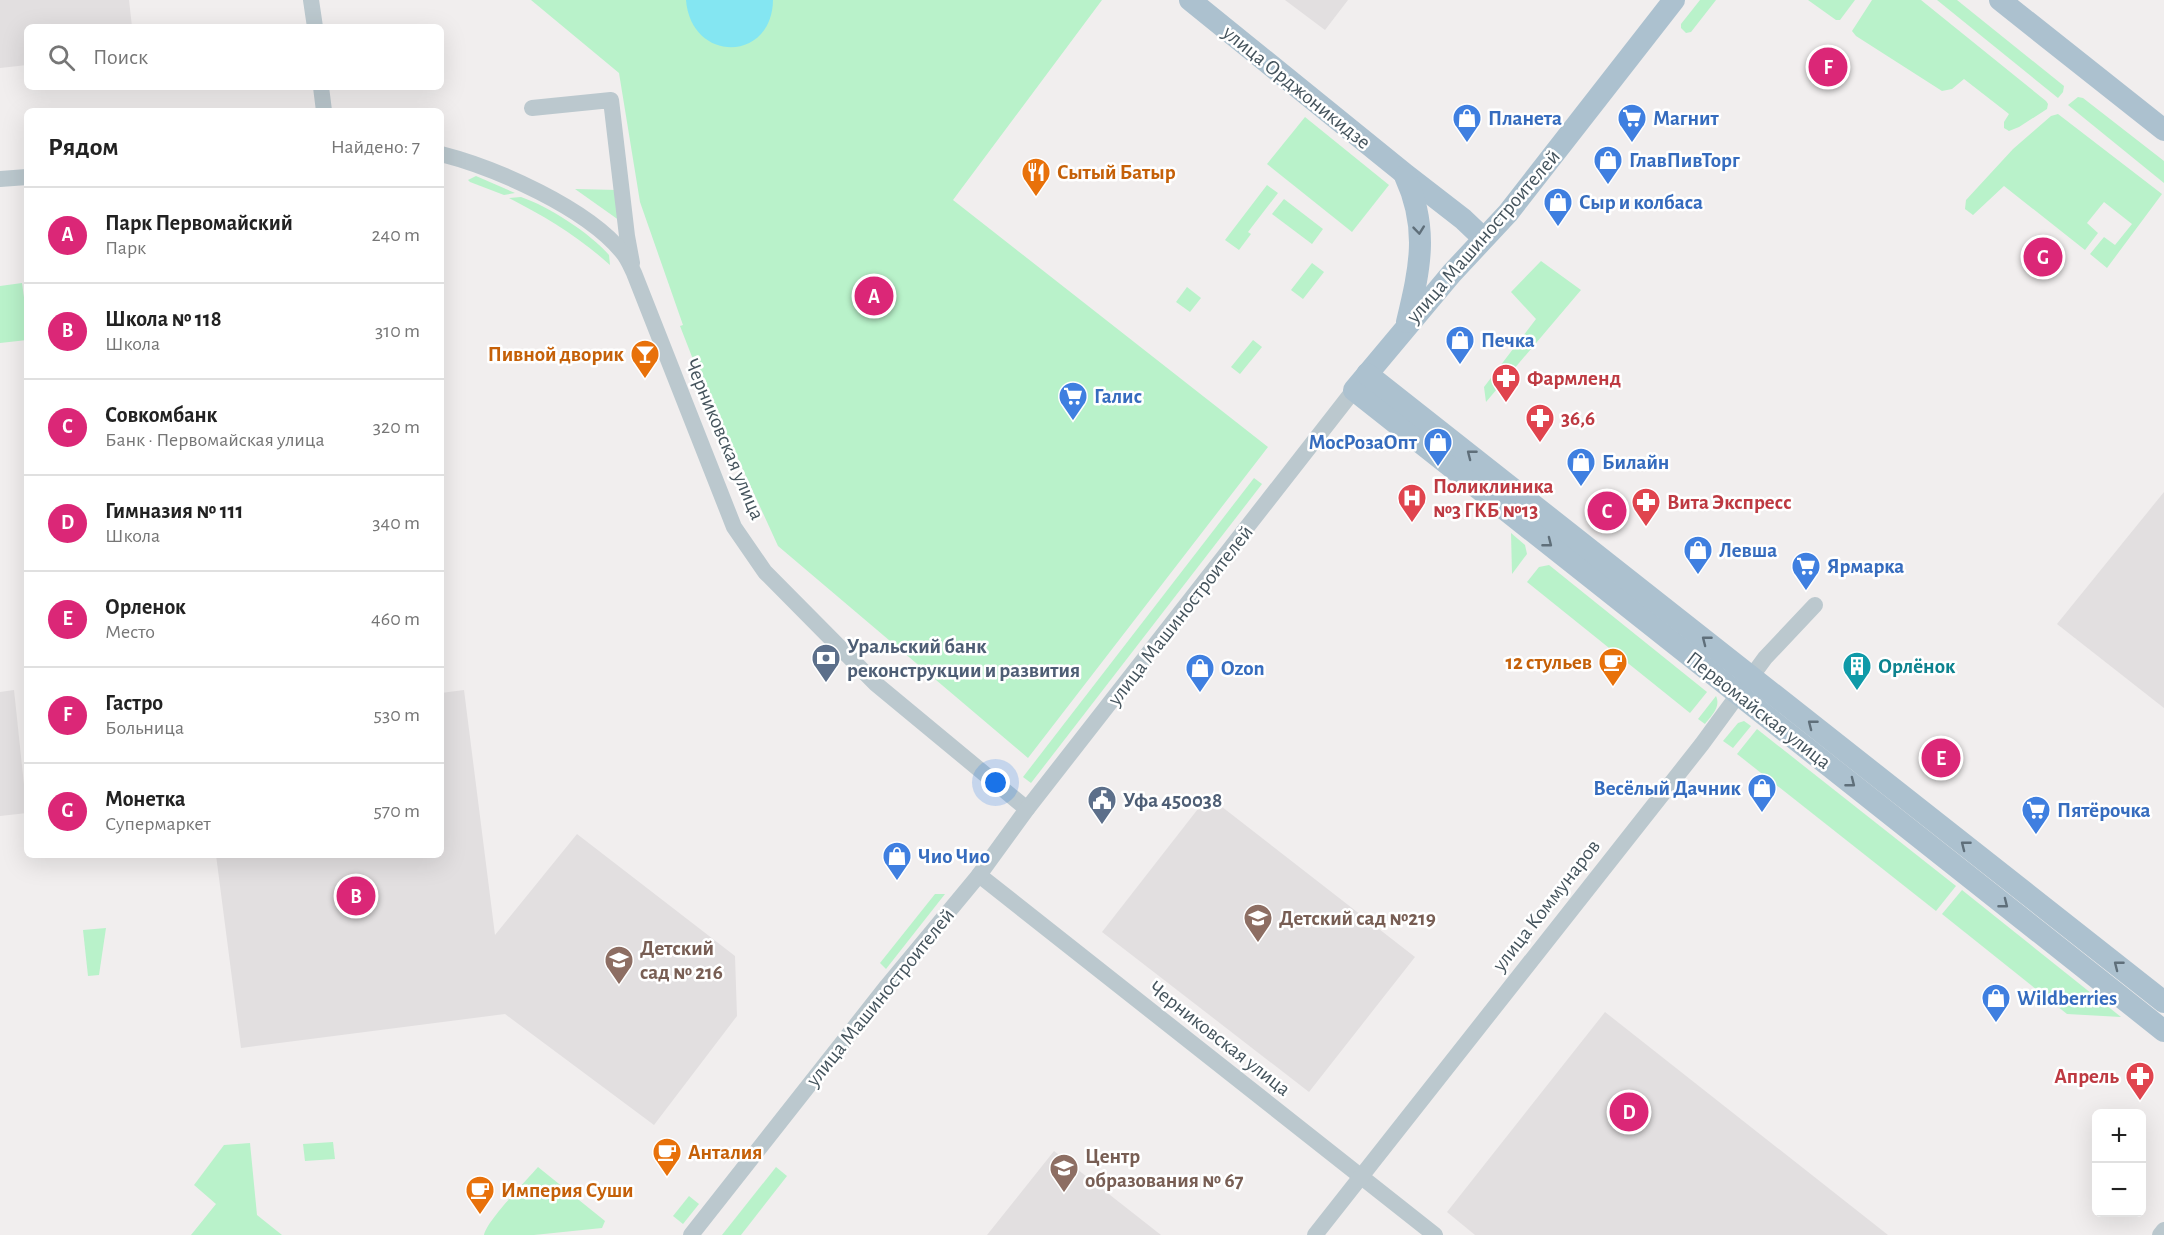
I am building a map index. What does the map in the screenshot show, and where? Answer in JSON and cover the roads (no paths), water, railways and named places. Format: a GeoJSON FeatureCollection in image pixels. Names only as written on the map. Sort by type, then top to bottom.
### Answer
{"type":"FeatureCollection","features":[{"type":"Feature","properties":{"kind":"main road","name":"улица Орджоникидзе"},"geometry":{"type":"LineString","coordinates":[[1190,0],[1463,219],[1483,238]]}},
{"type":"Feature","properties":{"kind":"main road","name":"улица Машиностроителей"},"geometry":{"type":"LineString","coordinates":[[1360,382],[1405,327],[1508,213],[1674,0]]}},
{"type":"Feature","properties":{"kind":"main road"},"geometry":{"type":"LineString","coordinates":[[2000,0],[2164,130]]}},
{"type":"Feature","properties":{"kind":"main road","name":"улица Орджоникидзе"},"geometry":{"type":"LineString","coordinates":[[1405,174],[1416,199],[1421,245],[1417,281],[1405,327]]}},
{"type":"Feature","properties":{"kind":"main road","name":"Первомайская улица"},"geometry":{"type":"LineString","coordinates":[[1360,382],[1746,686],[2164,1002]]}},
{"type":"Feature","properties":{"kind":"main road","name":"Первомайская улица"},"geometry":{"type":"LineString","coordinates":[[1746,686],[2164,1031]]}},
{"type":"Feature","properties":{"kind":"street"},"geometry":{"type":"LineString","coordinates":[[311,0],[315,24]]}},
{"type":"Feature","properties":{"kind":"street"},"geometry":{"type":"LineString","coordinates":[[321,90],[324,108]]}},
{"type":"Feature","properties":{"kind":"street"},"geometry":{"type":"LineString","coordinates":[[532,108],[611,100],[627,236],[634,273]]}},
{"type":"Feature","properties":{"kind":"street","name":"Черниковская улица"},"geometry":{"type":"LineString","coordinates":[[444,155],[487,168],[561,203],[592,225],[623,253],[634,273],[734,526],[765,572],[876,684],[1027,809]]}},
{"type":"Feature","properties":{"kind":"street"},"geometry":{"type":"LineString","coordinates":[[0,179],[24,177]]}},
{"type":"Feature","properties":{"kind":"street","name":"улица Машиностроителей"},"geometry":{"type":"LineString","coordinates":[[691,1235],[879,995],[979,875],[1027,809],[1360,382]]}},
{"type":"Feature","properties":{"kind":"street","name":"улица Коммунаров"},"geometry":{"type":"LineString","coordinates":[[1315,1235],[1746,686],[1765,658],[1815,605]]}},
{"type":"Feature","properties":{"kind":"street","name":"Черниковская улица"},"geometry":{"type":"LineString","coordinates":[[979,875],[1435,1235]]}},
{"type":"Feature","properties":{"kind":"street"},"geometry":{"type":"LineString","coordinates":[[2160,1235],[2164,1230]]}},
{"type":"Feature","properties":{"kind":"water"},"geometry":{"type":"Polygon","coordinates":[[[686,0],[773,0],[769,21],[760,35],[746,44],[731,47],[715,44],[702,35],[691,21],[686,0]]]}},
{"type":"Feature","properties":{"kind":"place","name":"Гастро"},"geometry":{"type":"Point","coordinates":[1828,67]}},
{"type":"Feature","properties":{"kind":"place","name":"Планета"},"geometry":{"type":"Point","coordinates":[1467,144]}},
{"type":"Feature","properties":{"kind":"place","name":"Магнит"},"geometry":{"type":"Point","coordinates":[1632,144]}},
{"type":"Feature","properties":{"kind":"place","name":"ГлавПивТорг"},"geometry":{"type":"Point","coordinates":[1608,186]}},
{"type":"Feature","properties":{"kind":"place","name":"Сытый Батыр"},"geometry":{"type":"Point","coordinates":[1036,198]}},
{"type":"Feature","properties":{"kind":"place","name":"Сыр и колбаса"},"geometry":{"type":"Point","coordinates":[1558,228]}},
{"type":"Feature","properties":{"kind":"place","name":"Монетка"},"geometry":{"type":"Point","coordinates":[2043,257]}},
{"type":"Feature","properties":{"kind":"place","name":"Парк Первомайский"},"geometry":{"type":"Point","coordinates":[874,296]}},
{"type":"Feature","properties":{"kind":"place","name":"Печка"},"geometry":{"type":"Point","coordinates":[1460,366]}},
{"type":"Feature","properties":{"kind":"place","name":"Пивной дворик"},"geometry":{"type":"Point","coordinates":[645,380]}},
{"type":"Feature","properties":{"kind":"place","name":"Фармленд"},"geometry":{"type":"Point","coordinates":[1506,404]}},
{"type":"Feature","properties":{"kind":"place","name":"Галис"},"geometry":{"type":"Point","coordinates":[1073,422]}},
{"type":"Feature","properties":{"kind":"place","name":"36,6"},"geometry":{"type":"Point","coordinates":[1540,444]}},
{"type":"Feature","properties":{"kind":"place","name":"МосРозаОпт"},"geometry":{"type":"Point","coordinates":[1438,468]}},
{"type":"Feature","properties":{"kind":"place","name":"Билайн"},"geometry":{"type":"Point","coordinates":[1581,488]}},
{"type":"Feature","properties":{"kind":"place","name":"Совкомбанк"},"geometry":{"type":"Point","coordinates":[1607,511]}},
{"type":"Feature","properties":{"kind":"place","name":"Поликлиника №3 ГКБ №13"},"geometry":{"type":"Point","coordinates":[1412,524]}},
{"type":"Feature","properties":{"kind":"place","name":"Вита Экспресс"},"geometry":{"type":"Point","coordinates":[1646,528]}},
{"type":"Feature","properties":{"kind":"place","name":"Левша"},"geometry":{"type":"Point","coordinates":[1698,576]}},
{"type":"Feature","properties":{"kind":"place","name":"Ярмарка"},"geometry":{"type":"Point","coordinates":[1806,592]}},
{"type":"Feature","properties":{"kind":"place","name":"Уральский банк реконструкции и развития"},"geometry":{"type":"Point","coordinates":[826,684]}},
{"type":"Feature","properties":{"kind":"place","name":"12 стульев"},"geometry":{"type":"Point","coordinates":[1613,688]}},
{"type":"Feature","properties":{"kind":"place","name":"Орлёнок"},"geometry":{"type":"Point","coordinates":[1857,692]}},
{"type":"Feature","properties":{"kind":"place","name":"Ozon"},"geometry":{"type":"Point","coordinates":[1200,694]}},
{"type":"Feature","properties":{"kind":"place","name":"Орленок"},"geometry":{"type":"Point","coordinates":[1941,758]}},
{"type":"Feature","properties":{"kind":"place","name":"Весёлый Дачник"},"geometry":{"type":"Point","coordinates":[1762,814]}},
{"type":"Feature","properties":{"kind":"place","name":"Уфа 450038"},"geometry":{"type":"Point","coordinates":[1102,826]}},
{"type":"Feature","properties":{"kind":"place","name":"Пятёрочка"},"geometry":{"type":"Point","coordinates":[2036,836]}},
{"type":"Feature","properties":{"kind":"place","name":"Чио Чио"},"geometry":{"type":"Point","coordinates":[897,882]}},
{"type":"Feature","properties":{"kind":"place","name":"Школа № 118"},"geometry":{"type":"Point","coordinates":[356,896]}},
{"type":"Feature","properties":{"kind":"place","name":"Детский сад №219"},"geometry":{"type":"Point","coordinates":[1258,944]}},
{"type":"Feature","properties":{"kind":"place","name":"Детский сад № 216"},"geometry":{"type":"Point","coordinates":[619,986]}},
{"type":"Feature","properties":{"kind":"place","name":"Wildberries"},"geometry":{"type":"Point","coordinates":[1996,1024]}},
{"type":"Feature","properties":{"kind":"place","name":"Апрель"},"geometry":{"type":"Point","coordinates":[2140,1102]}},
{"type":"Feature","properties":{"kind":"place","name":"Гимназия № 111"},"geometry":{"type":"Point","coordinates":[1629,1112]}},
{"type":"Feature","properties":{"kind":"place","name":"Анталия"},"geometry":{"type":"Point","coordinates":[667,1178]}},
{"type":"Feature","properties":{"kind":"place","name":"Центр образования № 67"},"geometry":{"type":"Point","coordinates":[1064,1194]}},
{"type":"Feature","properties":{"kind":"place","name":"Империя Суши"},"geometry":{"type":"Point","coordinates":[480,1216]}}]}
